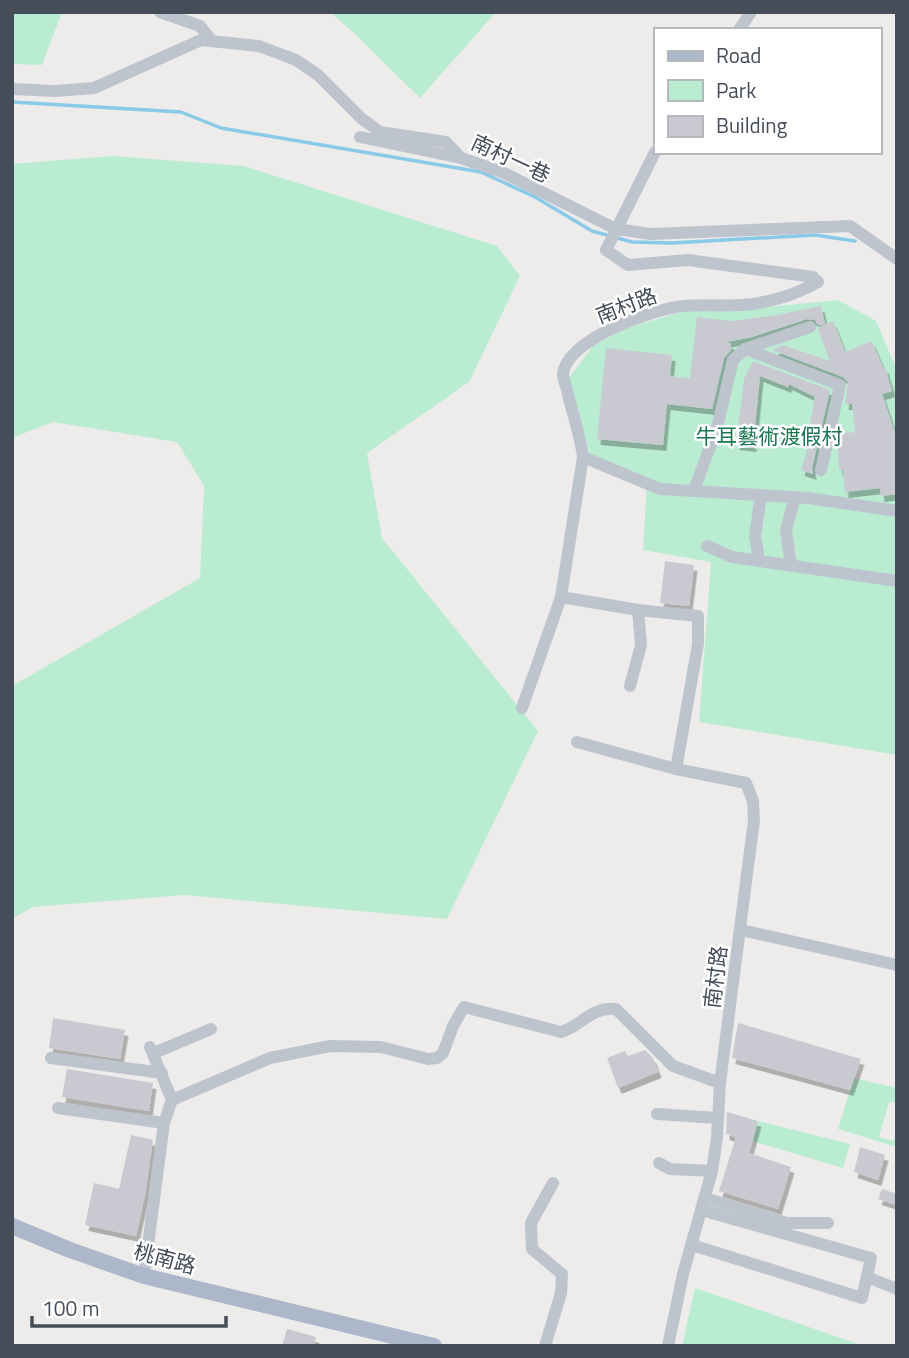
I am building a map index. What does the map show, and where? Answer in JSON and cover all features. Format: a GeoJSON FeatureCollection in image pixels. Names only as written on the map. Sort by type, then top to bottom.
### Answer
{"type":"FeatureCollection","features":[{"type":"Feature","properties":{"kind":"main road","name":"桃南路"},"geometry":{"type":"LineString","coordinates":[[12,1226],[144,1276],[434,1346]]}},
{"type":"Feature","properties":{"kind":"street"},"geometry":{"type":"LineString","coordinates":[[160,12],[200,26],[211,40]]}},
{"type":"Feature","properties":{"kind":"street"},"geometry":{"type":"LineString","coordinates":[[740,28],[751,12]]}},
{"type":"Feature","properties":{"kind":"street","name":"南村一巷"},"geometry":{"type":"LineString","coordinates":[[12,89],[55,91],[94,88],[201,40],[259,46],[296,60],[318,75],[361,118],[380,132],[446,142],[461,158],[502,172],[616,229],[651,234],[850,226],[897,258]]}},
{"type":"Feature","properties":{"kind":"street"},"geometry":{"type":"LineString","coordinates":[[360,137],[461,158]]}},
{"type":"Feature","properties":{"kind":"street"},"geometry":{"type":"LineString","coordinates":[[616,229],[654,154]]}},
{"type":"Feature","properties":{"kind":"street","name":"南村路"},"geometry":{"type":"LineString","coordinates":[[522,708],[561,597],[583,457],[563,374],[570,359],[586,344],[617,326],[656,311],[683,306],[750,304],[795,295],[818,282],[813,277],[723,267],[688,260],[628,265],[606,250],[616,229]]}},
{"type":"Feature","properties":{"kind":"street"},"geometry":{"type":"LineString","coordinates":[[694,490],[717,428],[733,360],[745,349],[810,327]]}},
{"type":"Feature","properties":{"kind":"street"},"geometry":{"type":"LineString","coordinates":[[745,349],[841,385],[821,470]]}},
{"type":"Feature","properties":{"kind":"street"},"geometry":{"type":"LineString","coordinates":[[583,457],[660,489],[795,497],[897,511]]}},
{"type":"Feature","properties":{"kind":"street"},"geometry":{"type":"LineString","coordinates":[[759,560],[755,536],[761,495]]}},
{"type":"Feature","properties":{"kind":"street"},"geometry":{"type":"LineString","coordinates":[[791,566],[786,530],[795,497]]}},
{"type":"Feature","properties":{"kind":"street"},"geometry":{"type":"LineString","coordinates":[[707,546],[732,557],[897,581]]}},
{"type":"Feature","properties":{"kind":"street"},"geometry":{"type":"LineString","coordinates":[[561,597],[638,610],[698,616],[698,644],[676,768]]}},
{"type":"Feature","properties":{"kind":"street"},"geometry":{"type":"LineString","coordinates":[[630,685],[641,645],[638,610]]}},
{"type":"Feature","properties":{"kind":"street","name":"南村路"},"geometry":{"type":"LineString","coordinates":[[577,742],[746,783],[753,801],[754,820],[720,1083],[712,1171],[691,1237],[668,1346]]}},
{"type":"Feature","properties":{"kind":"street"},"geometry":{"type":"LineString","coordinates":[[741,930],[832,955],[897,965]]}},
{"type":"Feature","properties":{"kind":"street"},"geometry":{"type":"LineString","coordinates":[[172,1100],[270,1058],[330,1046],[381,1047],[428,1059],[437,1058],[443,1053],[453,1026],[464,1007],[561,1032],[600,1009],[616,1009],[673,1066],[720,1083]]}},
{"type":"Feature","properties":{"kind":"street"},"geometry":{"type":"LineString","coordinates":[[144,1276],[164,1123],[172,1100],[152,1050],[211,1029]]}},
{"type":"Feature","properties":{"kind":"street"},"geometry":{"type":"LineString","coordinates":[[51,1058],[162,1073]]}},
{"type":"Feature","properties":{"kind":"street"},"geometry":{"type":"LineString","coordinates":[[58,1108],[164,1123]]}},
{"type":"Feature","properties":{"kind":"street"},"geometry":{"type":"LineString","coordinates":[[657,1114],[718,1118]]}},
{"type":"Feature","properties":{"kind":"street"},"geometry":{"type":"LineString","coordinates":[[659,1163],[670,1169],[712,1171]]}},
{"type":"Feature","properties":{"kind":"street"},"geometry":{"type":"LineString","coordinates":[[545,1346],[561,1293],[562,1274],[532,1249],[530,1223],[553,1183]]}},
{"type":"Feature","properties":{"kind":"street"},"geometry":{"type":"LineString","coordinates":[[703,1204],[787,1223],[828,1223]]}},
{"type":"Feature","properties":{"kind":"street"},"geometry":{"type":"LineString","coordinates":[[691,1237],[862,1298],[871,1258],[703,1204]]}},
{"type":"Feature","properties":{"kind":"street"},"geometry":{"type":"LineString","coordinates":[[867,1277],[897,1289]]}},
{"type":"Feature","properties":{"kind":"green space"},"geometry":{"type":"Polygon","coordinates":[[[12,12],[62,12],[42,65],[12,64],[12,12]]]}},
{"type":"Feature","properties":{"kind":"green space"},"geometry":{"type":"Polygon","coordinates":[[[330,12],[496,12],[420,98],[330,12]]]}},
{"type":"Feature","properties":{"kind":"green space"},"geometry":{"type":"Polygon","coordinates":[[[113,156],[244,166],[497,246],[520,276],[469,382],[367,453],[382,538],[538,731],[447,919],[184,895],[33,907],[12,919],[12,686],[200,578],[204,486],[177,442],[53,422],[12,438],[12,164],[113,156]]]}},
{"type":"Feature","properties":{"kind":"green space","name":"牛耳藝術渡假村"},"geometry":{"type":"Polygon","coordinates":[[[838,300],[876,321],[897,370],[897,755],[699,722],[711,562],[643,550],[647,481],[590,456],[568,379],[593,346],[624,329],[688,310],[737,310],[838,300]]]}},
{"type":"Feature","properties":{"kind":"green space"},"geometry":{"type":"Polygon","coordinates":[[[854,1078],[897,1088],[897,1103],[889,1102],[879,1137],[892,1141],[897,1137],[897,1147],[838,1129],[854,1078]]]}},
{"type":"Feature","properties":{"kind":"green space"},"geometry":{"type":"Polygon","coordinates":[[[758,1121],[850,1144],[843,1168],[752,1141],[758,1121]]]}},
{"type":"Feature","properties":{"kind":"green space"},"geometry":{"type":"Polygon","coordinates":[[[695,1288],[847,1340],[863,1346],[682,1346],[695,1288]]]}},
{"type":"Feature","properties":{"kind":"building"},"geometry":{"type":"Polygon","coordinates":[[[821,306],[825,324],[818,325],[815,320],[807,319],[752,337],[726,342],[731,344],[731,350],[724,358],[712,409],[667,404],[663,445],[597,439],[606,348],[672,355],[670,376],[690,378],[697,317],[732,321],[821,306]]]}},
{"type":"Feature","properties":{"kind":"building"},"geometry":{"type":"Polygon","coordinates":[[[833,321],[845,352],[872,341],[883,368],[885,367],[892,391],[882,394],[897,439],[897,494],[881,496],[880,488],[845,492],[843,470],[839,470],[837,440],[838,434],[855,432],[852,404],[845,404],[848,382],[843,377],[772,350],[783,345],[830,361],[818,330],[833,321]]]}},
{"type":"Feature","properties":{"kind":"building"},"geometry":{"type":"Polygon","coordinates":[[[753,361],[830,390],[812,468],[813,474],[801,470],[808,447],[815,397],[789,384],[788,387],[760,376],[753,446],[736,444],[744,379],[753,361]]]}},
{"type":"Feature","properties":{"kind":"building"},"geometry":{"type":"Polygon","coordinates":[[[665,561],[694,565],[689,606],[660,603],[665,561]]]}},
{"type":"Feature","properties":{"kind":"building"},"geometry":{"type":"Polygon","coordinates":[[[53,1018],[125,1030],[120,1059],[49,1048],[53,1018]]]}},
{"type":"Feature","properties":{"kind":"building"},"geometry":{"type":"Polygon","coordinates":[[[738,1023],[861,1059],[850,1090],[732,1058],[738,1023]]]}},
{"type":"Feature","properties":{"kind":"building"},"geometry":{"type":"Polygon","coordinates":[[[645,1050],[653,1058],[658,1072],[618,1088],[607,1058],[625,1051],[628,1056],[645,1050]]]}},
{"type":"Feature","properties":{"kind":"building"},"geometry":{"type":"Polygon","coordinates":[[[67,1069],[153,1083],[149,1111],[62,1097],[67,1069]]]}},
{"type":"Feature","properties":{"kind":"building"},"geometry":{"type":"Polygon","coordinates":[[[727,1112],[758,1121],[749,1153],[791,1167],[778,1209],[719,1191],[736,1137],[726,1134],[727,1112]]]}},
{"type":"Feature","properties":{"kind":"building"},"geometry":{"type":"Polygon","coordinates":[[[131,1135],[153,1140],[136,1236],[85,1225],[94,1183],[119,1189],[131,1135]]]}},
{"type":"Feature","properties":{"kind":"building"},"geometry":{"type":"Polygon","coordinates":[[[860,1147],[885,1155],[878,1180],[854,1172],[860,1147]]]}},
{"type":"Feature","properties":{"kind":"building"},"geometry":{"type":"Polygon","coordinates":[[[882,1189],[897,1194],[897,1205],[878,1199],[882,1189]]]}},
{"type":"Feature","properties":{"kind":"building"},"geometry":{"type":"Polygon","coordinates":[[[287,1329],[316,1337],[314,1346],[282,1346],[287,1329]]]}},
{"type":"Feature","properties":{"kind":"waterway"},"geometry":{"type":"LineString","coordinates":[[12,102],[181,112],[221,128],[481,172],[535,197],[592,231],[632,242],[672,243],[815,235],[855,241]]}}]}
